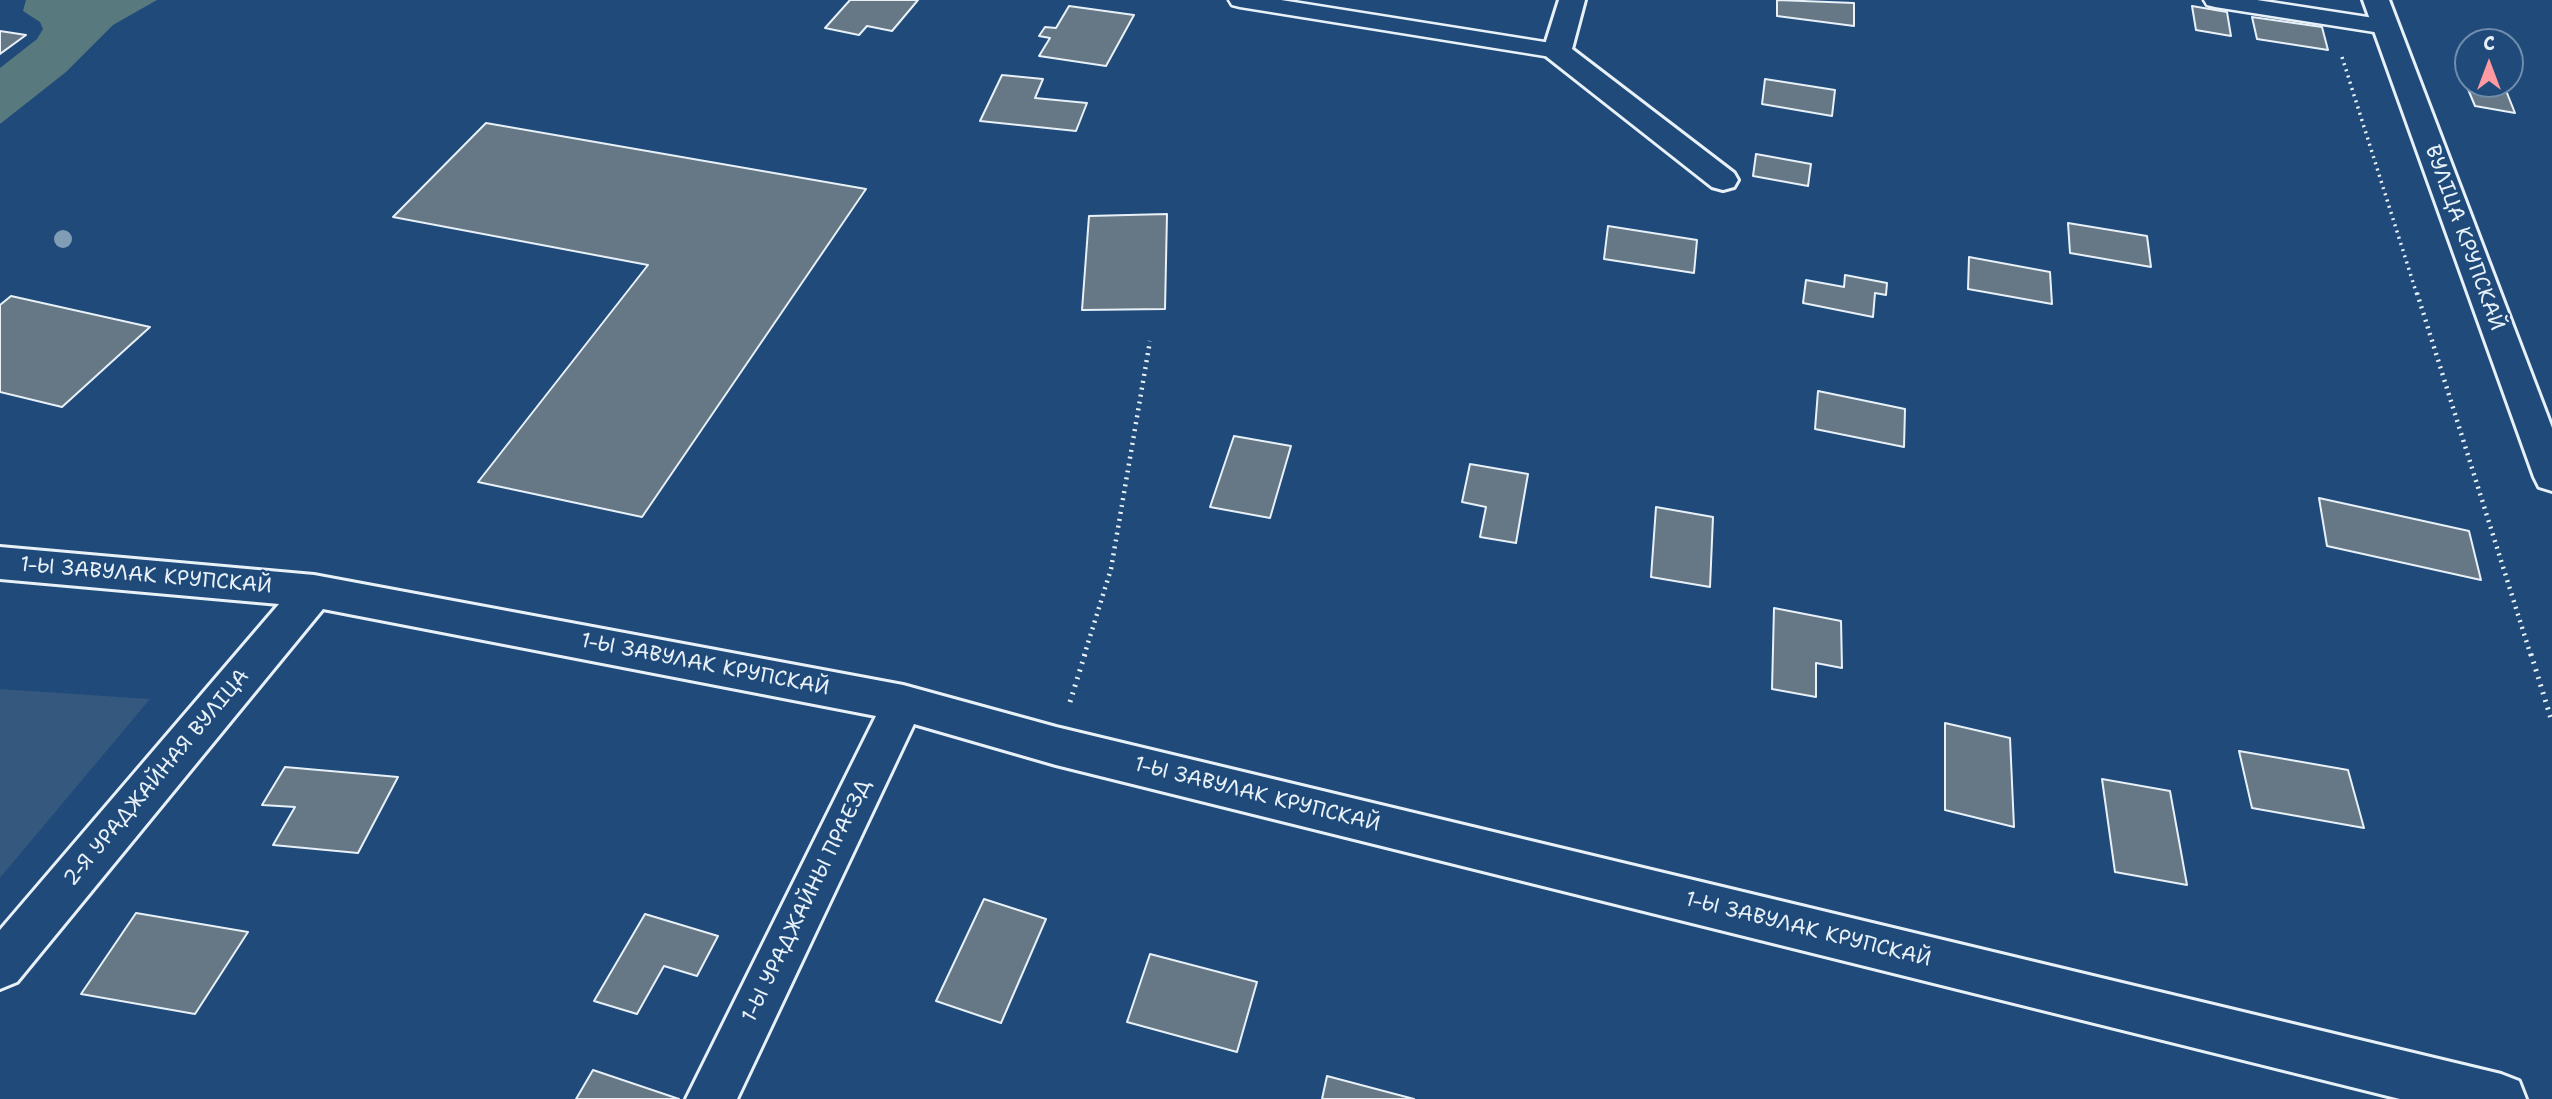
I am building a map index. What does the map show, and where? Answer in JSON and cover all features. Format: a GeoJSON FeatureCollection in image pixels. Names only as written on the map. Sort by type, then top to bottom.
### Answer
{"type":"FeatureCollection","features":[{"type":"Feature","properties":{"kind":"street"},"geometry":{"type":"LineString","coordinates":[[1572,0],[1557,51],[1723,180]]}},
{"type":"Feature","properties":{"kind":"street","name":"ВУЛІЦА КРУПСКАЙ"},"geometry":{"type":"LineString","coordinates":[[2381,13],[2552,477]]}},
{"type":"Feature","properties":{"kind":"street","name":"1-Ы ЗАВУЛАК КРУПСКАЙ"},"geometry":{"type":"LineString","coordinates":[[0,563],[314,591],[903,703],[1056,746],[2501,1099]]}},
{"type":"Feature","properties":{"kind":"street","name":"2-Я УРАДЖАЙНАЯ ВУЛІЦА"},"geometry":{"type":"LineString","coordinates":[[0,966],[314,591]]}},
{"type":"Feature","properties":{"kind":"street","name":"1-Ы УРАДЖАЙНЫ ПРАЕЗД"},"geometry":{"type":"LineString","coordinates":[[711,1099],[903,703]]}},
{"type":"Feature","properties":{"kind":"lane"},"geometry":{"type":"LineString","coordinates":[[1240,0],[1557,51]]}},
{"type":"Feature","properties":{"kind":"lane"},"geometry":{"type":"LineString","coordinates":[[2216,0],[2329,18],[2381,13]]}},
{"type":"Feature","properties":{"kind":"path"},"geometry":{"type":"LineString","coordinates":[[2329,18],[2552,722]]}},
{"type":"Feature","properties":{"kind":"path"},"geometry":{"type":"LineString","coordinates":[[1056,746],[1111,569],[1150,341]]}},
{"type":"Feature","properties":{"kind":"shaded area"},"geometry":{"type":"Polygon","coordinates":[[[0,689],[150,699],[0,878],[0,689]]]}},
{"type":"Feature","properties":{"kind":"green space"},"geometry":{"type":"Polygon","coordinates":[[[26,0],[157,0],[113,25],[66,72],[0,124],[0,68],[37,39],[43,29],[40,22],[23,11],[26,0]]]}},
{"type":"Feature","properties":{"kind":"building"},"geometry":{"type":"Polygon","coordinates":[[[850,0],[918,0],[892,31],[867,26],[859,35],[825,28],[850,0]]]}},
{"type":"Feature","properties":{"kind":"building"},"geometry":{"type":"Polygon","coordinates":[[[1777,0],[1854,3],[1854,26],[1777,16],[1777,0]]]}},
{"type":"Feature","properties":{"kind":"building"},"geometry":{"type":"Polygon","coordinates":[[[1069,6],[1134,15],[1106,66],[1039,56],[1050,38],[1039,36],[1045,27],[1056,28],[1069,6]]]}},
{"type":"Feature","properties":{"kind":"building"},"geometry":{"type":"Polygon","coordinates":[[[2192,6],[2227,12],[2231,36],[2196,30],[2192,6]]]}},
{"type":"Feature","properties":{"kind":"building"},"geometry":{"type":"Polygon","coordinates":[[[2252,17],[2322,27],[2328,50],[2257,39],[2252,17]]]}},
{"type":"Feature","properties":{"kind":"building"},"geometry":{"type":"Polygon","coordinates":[[[0,31],[26,35],[0,54],[0,31]]]}},
{"type":"Feature","properties":{"kind":"building"},"geometry":{"type":"Polygon","coordinates":[[[1002,75],[1043,79],[1035,98],[1087,103],[1076,131],[980,121],[1002,75]]]}},
{"type":"Feature","properties":{"kind":"building"},"geometry":{"type":"Polygon","coordinates":[[[1765,79],[1835,90],[1832,116],[1762,104],[1765,79]]]}},
{"type":"Feature","properties":{"kind":"building"},"geometry":{"type":"Polygon","coordinates":[[[2472,98],[2509,98],[2515,113],[2475,106],[2472,98]]]}},
{"type":"Feature","properties":{"kind":"building"},"geometry":{"type":"Polygon","coordinates":[[[486,123],[866,189],[642,517],[478,482],[648,265],[393,217],[486,123]]]}},
{"type":"Feature","properties":{"kind":"building"},"geometry":{"type":"Polygon","coordinates":[[[1756,154],[1811,164],[1808,186],[1753,176],[1756,154]]]}},
{"type":"Feature","properties":{"kind":"building"},"geometry":{"type":"Polygon","coordinates":[[[1167,214],[1165,309],[1082,310],[1089,216],[1167,214]]]}},
{"type":"Feature","properties":{"kind":"building"},"geometry":{"type":"Polygon","coordinates":[[[2068,223],[2147,236],[2151,267],[2070,253],[2068,223]]]}},
{"type":"Feature","properties":{"kind":"building"},"geometry":{"type":"Polygon","coordinates":[[[1608,226],[1697,240],[1694,273],[1604,259],[1608,226]]]}},
{"type":"Feature","properties":{"kind":"building"},"geometry":{"type":"Polygon","coordinates":[[[1969,257],[2050,272],[2052,304],[1968,289],[1969,257]]]}},
{"type":"Feature","properties":{"kind":"building"},"geometry":{"type":"Polygon","coordinates":[[[1845,275],[1887,283],[1886,295],[1875,293],[1873,317],[1803,303],[1806,280],[1844,287],[1845,275]]]}},
{"type":"Feature","properties":{"kind":"building"},"geometry":{"type":"Polygon","coordinates":[[[11,296],[150,327],[62,407],[0,392],[0,305],[11,296]]]}},
{"type":"Feature","properties":{"kind":"building"},"geometry":{"type":"Polygon","coordinates":[[[1818,391],[1905,409],[1904,447],[1815,429],[1818,391]]]}},
{"type":"Feature","properties":{"kind":"building"},"geometry":{"type":"Polygon","coordinates":[[[1234,436],[1291,446],[1270,518],[1210,507],[1234,436]]]}},
{"type":"Feature","properties":{"kind":"building"},"geometry":{"type":"Polygon","coordinates":[[[1470,464],[1528,474],[1516,543],[1480,537],[1486,507],[1462,502],[1470,464]]]}},
{"type":"Feature","properties":{"kind":"building"},"geometry":{"type":"Polygon","coordinates":[[[2319,498],[2469,531],[2481,580],[2327,546],[2319,498]]]}},
{"type":"Feature","properties":{"kind":"building"},"geometry":{"type":"Polygon","coordinates":[[[1656,507],[1713,517],[1710,587],[1651,577],[1656,507]]]}},
{"type":"Feature","properties":{"kind":"building"},"geometry":{"type":"Polygon","coordinates":[[[1774,608],[1841,621],[1842,668],[1816,663],[1816,697],[1772,689],[1774,608]]]}},
{"type":"Feature","properties":{"kind":"building"},"geometry":{"type":"Polygon","coordinates":[[[1945,723],[2010,738],[2014,827],[1945,810],[1945,723]]]}},
{"type":"Feature","properties":{"kind":"building"},"geometry":{"type":"Polygon","coordinates":[[[2239,751],[2348,770],[2364,828],[2252,808],[2239,751]]]}},
{"type":"Feature","properties":{"kind":"building"},"geometry":{"type":"Polygon","coordinates":[[[285,767],[398,777],[358,853],[273,845],[295,807],[262,805],[285,767]]]}},
{"type":"Feature","properties":{"kind":"building"},"geometry":{"type":"Polygon","coordinates":[[[2102,779],[2170,791],[2187,885],[2115,872],[2102,779]]]}},
{"type":"Feature","properties":{"kind":"building"},"geometry":{"type":"Polygon","coordinates":[[[984,899],[1046,919],[1001,1023],[936,1001],[984,899]]]}},
{"type":"Feature","properties":{"kind":"building"},"geometry":{"type":"Polygon","coordinates":[[[136,913],[248,932],[195,1014],[81,994],[136,913]]]}},
{"type":"Feature","properties":{"kind":"building"},"geometry":{"type":"Polygon","coordinates":[[[645,914],[718,936],[697,976],[664,966],[637,1014],[594,1001],[645,914]]]}},
{"type":"Feature","properties":{"kind":"building"},"geometry":{"type":"Polygon","coordinates":[[[1150,954],[1257,982],[1237,1052],[1127,1022],[1150,954]]]}},
{"type":"Feature","properties":{"kind":"building"},"geometry":{"type":"Polygon","coordinates":[[[593,1070],[679,1099],[576,1099],[593,1070]]]}},
{"type":"Feature","properties":{"kind":"building"},"geometry":{"type":"Polygon","coordinates":[[[1327,1076],[1414,1099],[1322,1099],[1327,1076]]]}}]}
